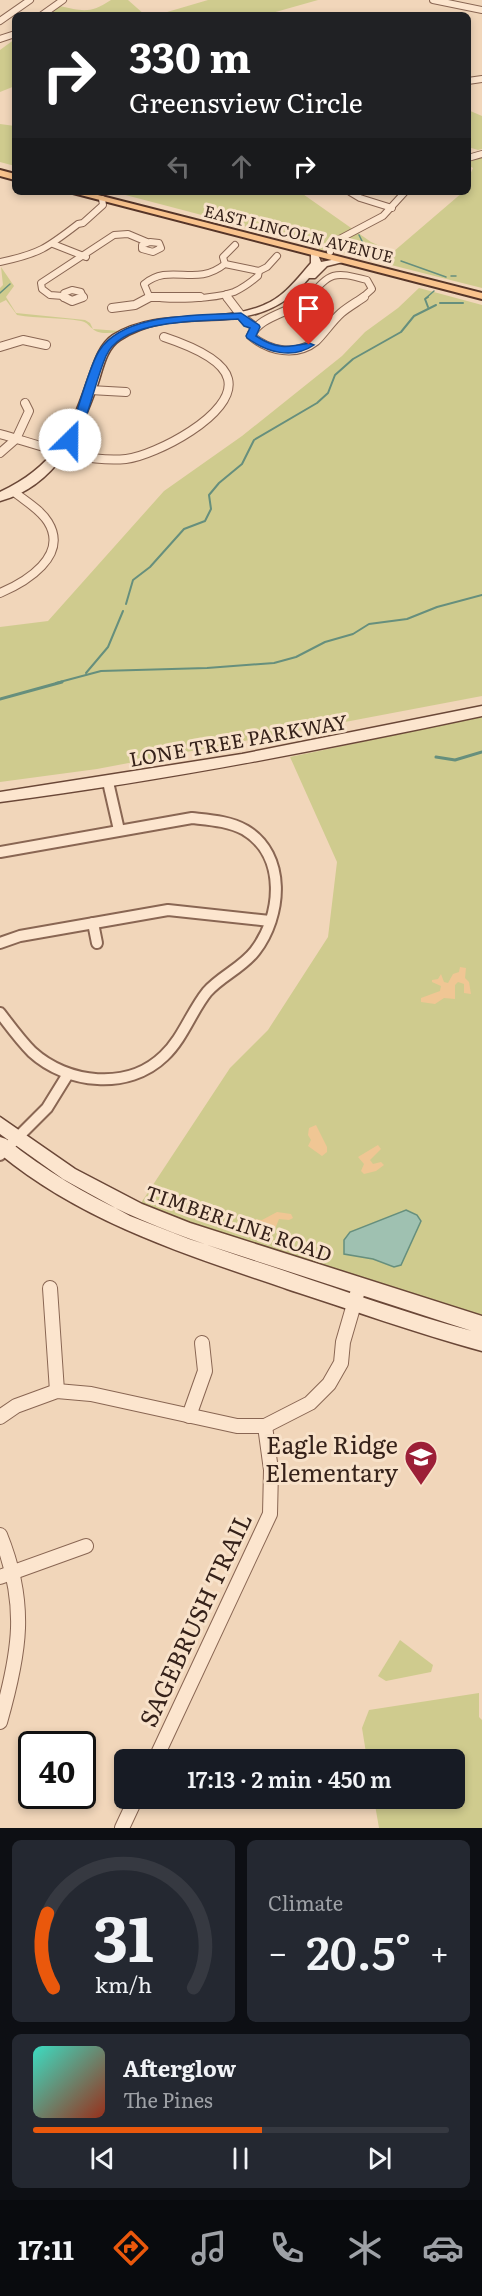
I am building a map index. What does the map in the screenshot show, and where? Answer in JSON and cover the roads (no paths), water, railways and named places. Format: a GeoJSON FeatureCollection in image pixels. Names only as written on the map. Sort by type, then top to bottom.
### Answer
{"type":"FeatureCollection","features":[{"type":"Feature","properties":{"kind":"main road","name":"EAST LINCOLN AVENUE"},"geometry":{"type":"LineString","coordinates":[[102,195],[323,254],[482,291]]}},
{"type":"Feature","properties":{"kind":"main road","name":"EAST LINCOLN AVENUE"},"geometry":{"type":"LineString","coordinates":[[102,195],[342,261],[482,296]]}},
{"type":"Feature","properties":{"kind":"street"},"geometry":{"type":"LineString","coordinates":[[13,12],[30,0]]}},
{"type":"Feature","properties":{"kind":"street"},"geometry":{"type":"LineString","coordinates":[[46,12],[63,0]]}},
{"type":"Feature","properties":{"kind":"street"},"geometry":{"type":"LineString","coordinates":[[433,0],[482,10]]}},
{"type":"Feature","properties":{"kind":"street"},"geometry":{"type":"LineString","coordinates":[[12,3],[22,6]]}},
{"type":"Feature","properties":{"kind":"street"},"geometry":{"type":"LineString","coordinates":[[462,12],[468,7]]}},
{"type":"Feature","properties":{"kind":"street"},"geometry":{"type":"LineString","coordinates":[[0,262],[28,256],[53,244],[78,224],[77,219],[102,195]]}},
{"type":"Feature","properties":{"kind":"street"},"geometry":{"type":"LineString","coordinates":[[355,195],[392,208]]}},
{"type":"Feature","properties":{"kind":"street"},"geometry":{"type":"LineString","coordinates":[[305,278],[323,254],[351,239],[353,232],[383,216],[403,195]]}},
{"type":"Feature","properties":{"kind":"street"},"geometry":{"type":"LineString","coordinates":[[63,296],[50,295],[42,289],[41,283],[51,275],[86,257],[109,237],[116,234],[126,234],[147,242]]}},
{"type":"Feature","properties":{"kind":"street"},"geometry":{"type":"LineString","coordinates":[[53,244],[86,257]]}},
{"type":"Feature","properties":{"kind":"street"},"geometry":{"type":"LineString","coordinates":[[225,264],[223,257],[235,245]]}},
{"type":"Feature","properties":{"kind":"street"},"geometry":{"type":"LineString","coordinates":[[150,297],[145,291],[144,284],[154,276],[162,274],[206,275],[214,273],[225,264],[259,271],[267,267],[277,256]]}},
{"type":"Feature","properties":{"kind":"street"},"geometry":{"type":"LineString","coordinates":[[0,497],[50,466],[64,451],[76,429],[103,352],[115,339],[131,330],[164,321],[241,316],[262,310],[283,300],[305,278],[324,264],[342,261]]}},
{"type":"Feature","properties":{"kind":"street"},"geometry":{"type":"LineString","coordinates":[[112,308],[135,305],[150,297],[227,294],[243,288],[258,276],[259,271]]}},
{"type":"Feature","properties":{"kind":"street"},"geometry":{"type":"LineString","coordinates":[[227,294],[227,299],[235,306],[247,324],[255,327],[298,306],[329,275],[342,273],[356,276],[367,280],[372,289],[341,314],[309,345],[287,350],[267,347],[251,336],[255,327]]}},
{"type":"Feature","properties":{"kind":"street"},"geometry":{"type":"LineString","coordinates":[[0,434],[64,451],[125,462],[173,443],[218,409],[232,379],[208,357],[164,337]]}},
{"type":"Feature","properties":{"kind":"street"},"geometry":{"type":"LineString","coordinates":[[0,347],[11,341],[39,342],[46,345]]}},
{"type":"Feature","properties":{"kind":"street"},"geometry":{"type":"LineString","coordinates":[[90,390],[126,392]]}},
{"type":"Feature","properties":{"kind":"street"},"geometry":{"type":"LineString","coordinates":[[0,453],[16,439],[29,411],[25,403]]}},
{"type":"Feature","properties":{"kind":"street"},"geometry":{"type":"LineString","coordinates":[[0,593],[14,588],[34,575],[46,561],[56,530],[39,512],[13,491]]}},
{"type":"Feature","properties":{"kind":"street","name":"LONE TREE PARKWAY"},"geometry":{"type":"LineString","coordinates":[[0,798],[482,701]]}},
{"type":"Feature","properties":{"kind":"street","name":"LONE TREE PARKWAY"},"geometry":{"type":"LineString","coordinates":[[0,788],[107,778],[346,739],[482,711]]}},
{"type":"Feature","properties":{"kind":"street"},"geometry":{"type":"LineString","coordinates":[[107,778],[118,830]]}},
{"type":"Feature","properties":{"kind":"street"},"geometry":{"type":"LineString","coordinates":[[0,852],[192,818],[224,821],[244,830],[264,846],[275,865],[276,888],[270,921],[258,949],[210,989],[179,1040],[162,1058],[141,1071],[116,1079],[87,1079],[68,1074],[33,1053],[0,1013]]}},
{"type":"Feature","properties":{"kind":"street"},"geometry":{"type":"LineString","coordinates":[[0,943],[20,936],[168,910],[270,921]]}},
{"type":"Feature","properties":{"kind":"street"},"geometry":{"type":"LineString","coordinates":[[93,923],[97,943]]}},
{"type":"Feature","properties":{"kind":"street"},"geometry":{"type":"LineString","coordinates":[[6,1147],[47,1108],[68,1074]]}},
{"type":"Feature","properties":{"kind":"street","name":"TIMBERLINE ROAD"},"geometry":{"type":"LineString","coordinates":[[0,1124],[6,1147],[58,1187],[129,1225],[172,1242],[356,1295],[482,1325]]}},
{"type":"Feature","properties":{"kind":"street"},"geometry":{"type":"LineString","coordinates":[[50,1287],[57,1391]]}},
{"type":"Feature","properties":{"kind":"street"},"geometry":{"type":"LineString","coordinates":[[0,1417],[16,1406],[57,1391],[91,1394],[237,1426],[265,1426],[310,1403],[329,1384],[341,1363],[343,1342],[356,1295]]}},
{"type":"Feature","properties":{"kind":"street","name":"TIMBERLINE ROAD"},"geometry":{"type":"LineString","coordinates":[[356,1295],[482,1342]]}},
{"type":"Feature","properties":{"kind":"street"},"geometry":{"type":"LineString","coordinates":[[189,1416],[205,1371],[202,1343]]}},
{"type":"Feature","properties":{"kind":"street","name":"SAGEBRUSH TRAIL"},"geometry":{"type":"LineString","coordinates":[[160,1749],[270,1514],[273,1488],[272,1459],[265,1426]]}},
{"type":"Feature","properties":{"kind":"street"},"geometry":{"type":"LineString","coordinates":[[0,1535],[7,1574],[20,1619],[15,1671],[0,1722]]}},
{"type":"Feature","properties":{"kind":"street"},"geometry":{"type":"LineString","coordinates":[[7,1574],[86,1546]]}},
{"type":"Feature","properties":{"kind":"street"},"geometry":{"type":"LineString","coordinates":[[122,1828],[131,1809]]}},
{"type":"Feature","properties":{"kind":"waterway"},"geometry":{"type":"LineString","coordinates":[[359,235],[363,243],[382,252]]}},
{"type":"Feature","properties":{"kind":"waterway"},"geometry":{"type":"LineString","coordinates":[[401,261],[446,277]]}},
{"type":"Feature","properties":{"kind":"waterway"},"geometry":{"type":"LineString","coordinates":[[451,276],[456,276]]}},
{"type":"Feature","properties":{"kind":"waterway"},"geometry":{"type":"LineString","coordinates":[[0,293],[10,284]]}},
{"type":"Feature","properties":{"kind":"waterway"},"geometry":{"type":"LineString","coordinates":[[426,298],[434,291]]}},
{"type":"Feature","properties":{"kind":"waterway"},"geometry":{"type":"LineString","coordinates":[[428,297],[425,299],[428,307]]}},
{"type":"Feature","properties":{"kind":"waterway"},"geometry":{"type":"LineString","coordinates":[[440,303],[463,303]]}},
{"type":"Feature","properties":{"kind":"waterway"},"geometry":{"type":"LineString","coordinates":[[126,604],[133,580],[150,567],[184,529],[205,521],[211,509],[209,495],[219,483],[242,464],[254,440],[317,403],[328,393],[335,375],[353,359],[401,332],[414,316],[436,305]]}},
{"type":"Feature","properties":{"kind":"waterway"},"geometry":{"type":"LineString","coordinates":[[56,683],[101,671],[207,668],[274,663],[296,657],[325,642],[353,634],[369,624],[407,619],[437,607],[482,595]]}},
{"type":"Feature","properties":{"kind":"waterway"},"geometry":{"type":"LineString","coordinates":[[86,673],[108,647],[123,611]]}},
{"type":"Feature","properties":{"kind":"waterway"},"geometry":{"type":"LineString","coordinates":[[0,699],[62,682]]}},
{"type":"Feature","properties":{"kind":"waterway"},"geometry":{"type":"LineString","coordinates":[[436,757],[455,760],[482,752]]}},
{"type":"Feature","properties":{"kind":"place","name":"Eagle Ridge Elementary"},"geometry":{"type":"Point","coordinates":[421,1486]}}]}
